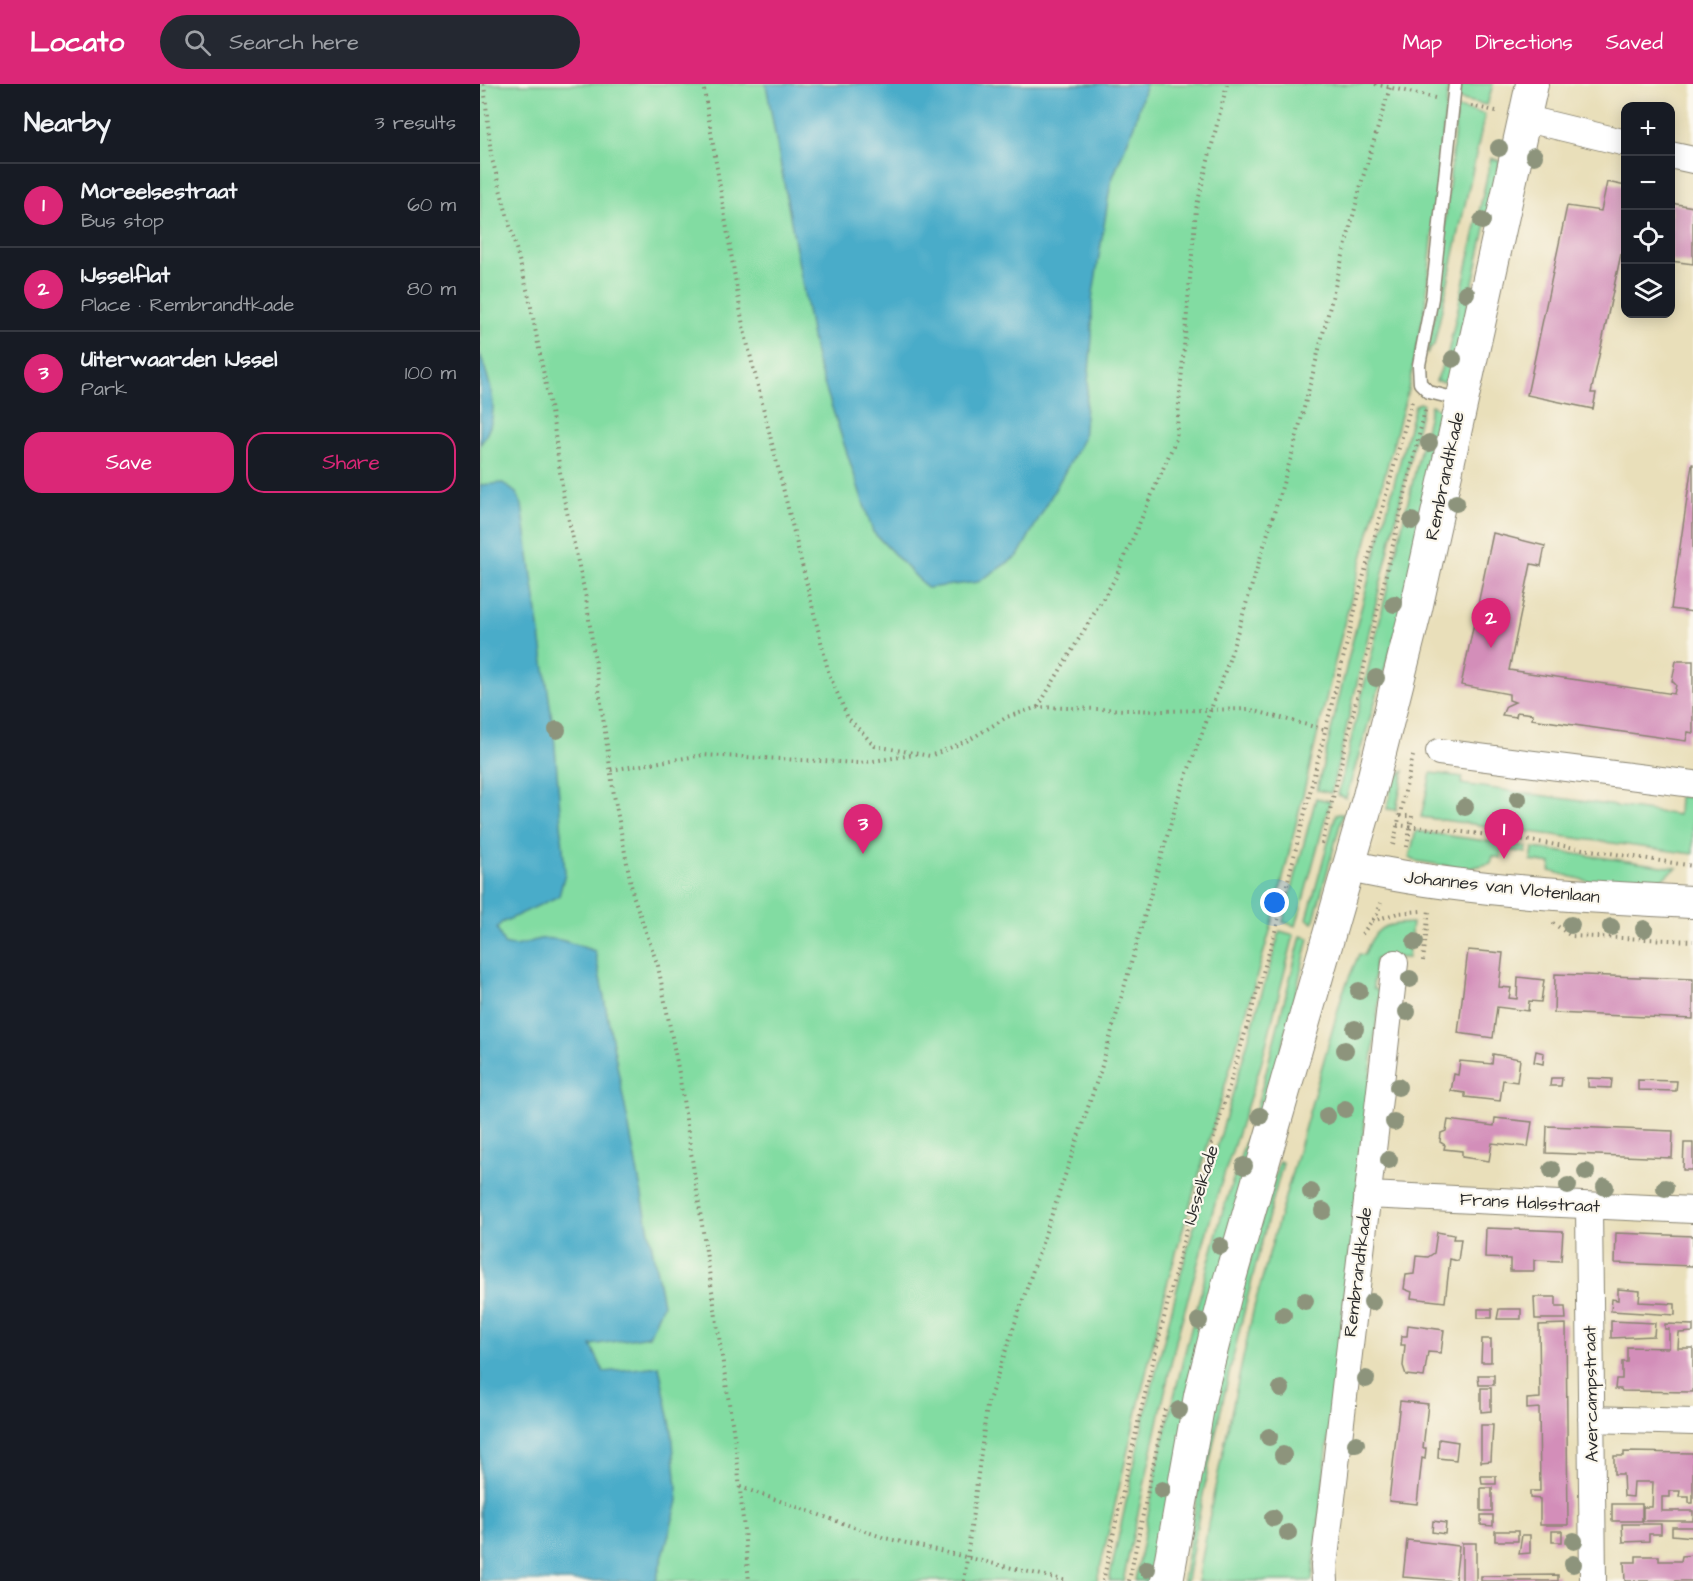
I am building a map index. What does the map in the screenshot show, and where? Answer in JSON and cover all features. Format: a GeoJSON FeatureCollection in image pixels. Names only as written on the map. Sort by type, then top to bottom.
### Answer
{"type":"FeatureCollection","features":[{"type":"Feature","properties":{"kind":"street","name":"Rembrandtkade"},"geometry":{"type":"LineString","coordinates":[[1349,866],[1416,609],[1532,84]]}},
{"type":"Feature","properties":{"kind":"street"},"geometry":{"type":"LineString","coordinates":[[1523,117],[1621,142]]}},
{"type":"Feature","properties":{"kind":"street"},"geometry":{"type":"LineString","coordinates":[[1439,752],[1693,784]]}},
{"type":"Feature","properties":{"kind":"street"},"geometry":{"type":"LineString","coordinates":[[1167,1581],[1200,1396],[1225,1296],[1349,866]]}},
{"type":"Feature","properties":{"kind":"street","name":"Johannes van Vlotenlaan"},"geometry":{"type":"LineString","coordinates":[[1349,866],[1402,878],[1532,894],[1693,902]]}},
{"type":"Feature","properties":{"kind":"street","name":"Rembrandtkade"},"geometry":{"type":"LineString","coordinates":[[1325,1581],[1324,1566],[1395,963]]}},
{"type":"Feature","properties":{"kind":"street","name":"Frans Halsstraat"},"geometry":{"type":"LineString","coordinates":[[1367,1195],[1693,1210]]}},
{"type":"Feature","properties":{"kind":"street","name":"Avercampstraat"},"geometry":{"type":"LineString","coordinates":[[1589,1207],[1593,1581]]}},
{"type":"Feature","properties":{"kind":"street"},"geometry":{"type":"LineString","coordinates":[[1591,1419],[1693,1422]]}},
{"type":"Feature","properties":{"kind":"lane"},"geometry":{"type":"LineString","coordinates":[[1455,84],[1432,298],[1419,365],[1424,388],[1461,400]]}},
{"type":"Feature","properties":{"kind":"path"},"geometry":{"type":"LineString","coordinates":[[484,84],[491,155],[529,297],[554,427],[563,494],[586,598],[610,770],[633,895],[658,966],[680,1073],[712,1275],[740,1487],[749,1581]]}},
{"type":"Feature","properties":{"kind":"path"},"geometry":{"type":"LineString","coordinates":[[703,84],[743,326],[829,674],[848,718],[875,746],[930,756],[969,740],[1006,717],[1038,707],[1161,711],[1248,709],[1326,730],[1410,404],[1424,388]]}},
{"type":"Feature","properties":{"kind":"path"},"geometry":{"type":"LineString","coordinates":[[1038,707],[1116,577],[1176,439],[1196,208],[1227,84]]}},
{"type":"Feature","properties":{"kind":"path"},"geometry":{"type":"LineString","coordinates":[[1376,84],[1438,98]]}},
{"type":"Feature","properties":{"kind":"path"},"geometry":{"type":"LineString","coordinates":[[964,1581],[987,1406],[1101,1069],[1178,798],[1228,663],[1293,451],[1363,177],[1391,86]]}},
{"type":"Feature","properties":{"kind":"path"},"geometry":{"type":"LineString","coordinates":[[1483,108],[1523,117]]}},
{"type":"Feature","properties":{"kind":"path","name":"Rembrandtkade"},"geometry":{"type":"LineString","coordinates":[[1321,849],[1424,388]]}},
{"type":"Feature","properties":{"kind":"path","name":"IJsselkade"},"geometry":{"type":"LineString","coordinates":[[1104,1581],[1140,1414],[1183,1242],[1264,970],[1326,730]]}},
{"type":"Feature","properties":{"kind":"path"},"geometry":{"type":"LineString","coordinates":[[610,770],[703,755],[859,763],[920,754]]}},
{"type":"Feature","properties":{"kind":"path"},"geometry":{"type":"LineString","coordinates":[[1332,806],[1411,827],[1499,836],[1693,866]]}},
{"type":"Feature","properties":{"kind":"path"},"geometry":{"type":"LineString","coordinates":[[740,1487],[885,1538],[1067,1581]]}},
{"type":"Feature","properties":{"kind":"green space"},"geometry":{"type":"Polygon","coordinates":[[[480,84],[1451,84],[1448,87],[1425,308],[1408,390],[1344,624],[1272,924],[1167,1284],[1097,1581],[637,1581],[498,935],[480,831],[480,84]]]}},
{"type":"Feature","properties":{"kind":"green space"},"geometry":{"type":"Polygon","coordinates":[[[1461,84],[1493,84],[1487,105],[1458,99],[1461,84]]]}},
{"type":"Feature","properties":{"kind":"green space"},"geometry":{"type":"Polygon","coordinates":[[[1457,108],[1485,114],[1434,345],[1427,353],[1436,311],[1457,108]]]}},
{"type":"Feature","properties":{"kind":"green space"},"geometry":{"type":"Polygon","coordinates":[[[1491,158],[1500,161],[1452,377],[1443,382],[1436,381],[1448,353],[1491,158]]]}},
{"type":"Feature","properties":{"kind":"green space"},"geometry":{"type":"Polygon","coordinates":[[[1423,404],[1331,793],[1317,790],[1353,639],[1415,405],[1423,404]]]}},
{"type":"Feature","properties":{"kind":"green space"},"geometry":{"type":"Polygon","coordinates":[[[1431,405],[1439,409],[1443,418],[1408,592],[1346,798],[1338,795],[1431,405]]]}},
{"type":"Feature","properties":{"kind":"green space"},"geometry":{"type":"Polygon","coordinates":[[[1404,771],[1396,810],[1387,809],[1393,779],[1404,771]]]}},
{"type":"Feature","properties":{"kind":"green space"},"geometry":{"type":"Polygon","coordinates":[[[1431,773],[1463,777],[1461,784],[1678,815],[1679,796],[1693,798],[1693,854],[1421,817],[1431,773]]]}},
{"type":"Feature","properties":{"kind":"green space"},"geometry":{"type":"Polygon","coordinates":[[[1316,798],[1330,801],[1296,926],[1283,922],[1316,798]]]}},
{"type":"Feature","properties":{"kind":"green space"},"geometry":{"type":"Polygon","coordinates":[[[1336,814],[1343,814],[1313,923],[1307,919],[1336,814]]]}},
{"type":"Feature","properties":{"kind":"green space"},"geometry":{"type":"Polygon","coordinates":[[[1416,831],[1527,847],[1526,853],[1502,849],[1501,858],[1493,856],[1491,863],[1466,869],[1416,861],[1409,858],[1416,831]]]}},
{"type":"Feature","properties":{"kind":"green space"},"geometry":{"type":"Polygon","coordinates":[[[1533,848],[1677,868],[1657,882],[1634,881],[1624,891],[1550,871],[1551,864],[1531,861],[1533,848]]]}},
{"type":"Feature","properties":{"kind":"green space"},"geometry":{"type":"Polygon","coordinates":[[[1412,923],[1408,958],[1381,957],[1375,960],[1373,988],[1380,992],[1312,1581],[1198,1581],[1213,1497],[1254,1307],[1343,992],[1359,954],[1364,955],[1376,933],[1386,926],[1412,923]]]}},
{"type":"Feature","properties":{"kind":"green space"},"geometry":{"type":"Polygon","coordinates":[[[1280,931],[1294,935],[1261,1064],[1217,1196],[1177,1337],[1123,1581],[1109,1581],[1144,1418],[1186,1254],[1280,931]]]}},
{"type":"Feature","properties":{"kind":"green space"},"geometry":{"type":"Polygon","coordinates":[[[1301,936],[1309,938],[1155,1568],[1151,1581],[1135,1581],[1160,1453],[1188,1340],[1221,1217],[1259,1099],[1301,936]]]}},
{"type":"Feature","properties":{"kind":"green space"},"geometry":{"type":"Polygon","coordinates":[[[1279,1161],[1283,1163],[1230,1370],[1187,1581],[1183,1581],[1212,1406],[1236,1309],[1279,1161]]]}},
{"type":"Feature","properties":{"kind":"water"},"geometry":{"type":"Polygon","coordinates":[[[766,84],[1146,84],[1134,125],[1111,182],[1092,300],[1092,338],[1083,439],[1018,556],[978,582],[927,588],[873,532],[816,359],[766,84]]]}},
{"type":"Feature","properties":{"kind":"water"},"geometry":{"type":"Polygon","coordinates":[[[480,353],[491,389],[493,411],[487,434],[480,445],[480,353]]]}},
{"type":"Feature","properties":{"kind":"water"},"geometry":{"type":"Polygon","coordinates":[[[503,483],[516,493],[522,505],[554,734],[565,873],[559,896],[501,923],[497,928],[504,944],[518,945],[547,938],[595,951],[663,1304],[649,1336],[591,1345],[604,1372],[659,1366],[672,1431],[678,1501],[656,1581],[480,1581],[480,485],[503,483]]]}},
{"type":"Feature","properties":{"kind":"building"},"geometry":{"type":"Polygon","coordinates":[[[1607,182],[1621,185],[1621,254],[1591,393],[1596,393],[1593,409],[1527,395],[1567,206],[1601,211],[1607,182]]]}},
{"type":"Feature","properties":{"kind":"building"},"geometry":{"type":"Polygon","coordinates":[[[1675,204],[1693,207],[1693,264],[1675,262],[1675,204]]]}},
{"type":"Feature","properties":{"kind":"building"},"geometry":{"type":"Polygon","coordinates":[[[1693,464],[1693,612],[1671,609],[1693,464]]]}},
{"type":"Feature","properties":{"kind":"building"},"geometry":{"type":"Polygon","coordinates":[[[1493,533],[1545,546],[1541,566],[1531,564],[1509,670],[1674,694],[1676,685],[1672,681],[1676,661],[1693,661],[1693,733],[1688,732],[1686,741],[1532,719],[1533,714],[1517,712],[1516,717],[1502,715],[1506,706],[1515,702],[1509,700],[1509,694],[1461,685],[1493,533]]]}},
{"type":"Feature","properties":{"kind":"building"},"geometry":{"type":"Polygon","coordinates":[[[1468,950],[1503,953],[1499,987],[1511,988],[1509,998],[1517,999],[1518,977],[1544,980],[1541,1002],[1529,1001],[1528,1011],[1497,1007],[1493,1038],[1458,1033],[1468,950]]]}},
{"type":"Feature","properties":{"kind":"building"},"geometry":{"type":"Polygon","coordinates":[[[1555,974],[1693,979],[1693,1019],[1554,1013],[1555,974]]]}},
{"type":"Feature","properties":{"kind":"building"},"geometry":{"type":"Polygon","coordinates":[[[1536,1051],[1544,1053],[1543,1064],[1534,1062],[1536,1051]]]}},
{"type":"Feature","properties":{"kind":"building"},"geometry":{"type":"Polygon","coordinates":[[[1493,1054],[1520,1059],[1517,1082],[1503,1080],[1500,1101],[1465,1097],[1465,1093],[1451,1091],[1454,1074],[1458,1075],[1460,1061],[1492,1064],[1493,1054]]]}},
{"type":"Feature","properties":{"kind":"building"},"geometry":{"type":"Polygon","coordinates":[[[1551,1078],[1562,1078],[1561,1086],[1550,1086],[1551,1078]]]}},
{"type":"Feature","properties":{"kind":"building"},"geometry":{"type":"Polygon","coordinates":[[[1588,1078],[1612,1079],[1611,1088],[1588,1087],[1588,1078]]]}},
{"type":"Feature","properties":{"kind":"building"},"geometry":{"type":"Polygon","coordinates":[[[1638,1080],[1677,1081],[1676,1091],[1638,1090],[1638,1080]]]}},
{"type":"Feature","properties":{"kind":"building"},"geometry":{"type":"Polygon","coordinates":[[[1495,1118],[1532,1122],[1528,1147],[1492,1143],[1489,1161],[1462,1157],[1462,1151],[1444,1149],[1445,1145],[1440,1142],[1441,1133],[1446,1131],[1448,1120],[1494,1126],[1495,1118]]]}},
{"type":"Feature","properties":{"kind":"building"},"geometry":{"type":"Polygon","coordinates":[[[1547,1126],[1673,1131],[1672,1158],[1546,1153],[1547,1126]]]}},
{"type":"Feature","properties":{"kind":"building"},"geometry":{"type":"Polygon","coordinates":[[[1684,1143],[1693,1143],[1693,1170],[1683,1170],[1684,1143]]]}},
{"type":"Feature","properties":{"kind":"building"},"geometry":{"type":"Polygon","coordinates":[[[1486,1228],[1563,1231],[1561,1261],[1534,1260],[1534,1271],[1510,1271],[1510,1259],[1485,1258],[1486,1228]]]}},
{"type":"Feature","properties":{"kind":"building"},"geometry":{"type":"Polygon","coordinates":[[[1437,1232],[1454,1235],[1453,1239],[1461,1239],[1458,1261],[1450,1259],[1445,1302],[1411,1298],[1412,1292],[1404,1289],[1406,1275],[1414,1274],[1416,1256],[1428,1257],[1434,1253],[1437,1232]]]}},
{"type":"Feature","properties":{"kind":"building"},"geometry":{"type":"Polygon","coordinates":[[[1616,1233],[1693,1236],[1693,1266],[1615,1263],[1616,1233]]]}},
{"type":"Feature","properties":{"kind":"building"},"geometry":{"type":"Polygon","coordinates":[[[1618,1289],[1640,1291],[1639,1302],[1675,1304],[1675,1315],[1611,1311],[1612,1299],[1618,1300],[1618,1289]]]}},
{"type":"Feature","properties":{"kind":"building"},"geometry":{"type":"Polygon","coordinates":[[[1534,1297],[1556,1297],[1556,1307],[1565,1307],[1566,1319],[1535,1319],[1534,1297]]]}},
{"type":"Feature","properties":{"kind":"building"},"geometry":{"type":"Polygon","coordinates":[[[1478,1309],[1492,1309],[1492,1318],[1478,1318],[1478,1309]]]}},
{"type":"Feature","properties":{"kind":"building"},"geometry":{"type":"Polygon","coordinates":[[[1499,1309],[1521,1309],[1521,1319],[1497,1319],[1499,1309]]]}},
{"type":"Feature","properties":{"kind":"building"},"geometry":{"type":"Polygon","coordinates":[[[1611,1321],[1655,1323],[1654,1336],[1611,1338],[1611,1321]]]}},
{"type":"Feature","properties":{"kind":"building"},"geometry":{"type":"Polygon","coordinates":[[[1566,1324],[1568,1525],[1540,1525],[1540,1499],[1530,1498],[1530,1491],[1540,1491],[1539,1408],[1527,1409],[1527,1399],[1540,1398],[1539,1325],[1566,1324]]]}},
{"type":"Feature","properties":{"kind":"building"},"geometry":{"type":"Polygon","coordinates":[[[1665,1324],[1693,1325],[1693,1332],[1679,1333],[1678,1348],[1693,1348],[1693,1392],[1615,1389],[1616,1379],[1622,1379],[1622,1362],[1627,1362],[1627,1347],[1669,1348],[1669,1329],[1665,1329],[1665,1324]]]}},
{"type":"Feature","properties":{"kind":"building"},"geometry":{"type":"Polygon","coordinates":[[[1408,1325],[1444,1330],[1441,1353],[1428,1352],[1424,1377],[1406,1375],[1403,1366],[1405,1345],[1401,1345],[1402,1336],[1407,1336],[1408,1325]]]}},
{"type":"Feature","properties":{"kind":"building"},"geometry":{"type":"Polygon","coordinates":[[[1482,1339],[1491,1339],[1491,1362],[1481,1362],[1482,1339]]]}},
{"type":"Feature","properties":{"kind":"building"},"geometry":{"type":"Polygon","coordinates":[[[1478,1375],[1494,1375],[1494,1385],[1479,1385],[1478,1375]]]}},
{"type":"Feature","properties":{"kind":"building"},"geometry":{"type":"Polygon","coordinates":[[[1481,1388],[1491,1388],[1491,1411],[1481,1412],[1481,1388]]]}},
{"type":"Feature","properties":{"kind":"building"},"geometry":{"type":"Polygon","coordinates":[[[1400,1401],[1428,1404],[1423,1448],[1426,1448],[1425,1459],[1422,1458],[1417,1504],[1389,1501],[1400,1401]]]}},
{"type":"Feature","properties":{"kind":"building"},"geometry":{"type":"Polygon","coordinates":[[[1481,1425],[1493,1425],[1491,1461],[1481,1462],[1481,1425]]]}},
{"type":"Feature","properties":{"kind":"building"},"geometry":{"type":"Polygon","coordinates":[[[1439,1439],[1458,1442],[1456,1460],[1438,1458],[1439,1439]]]}},
{"type":"Feature","properties":{"kind":"building"},"geometry":{"type":"Polygon","coordinates":[[[1624,1452],[1693,1453],[1693,1503],[1689,1503],[1689,1497],[1679,1497],[1680,1491],[1670,1491],[1670,1497],[1662,1497],[1662,1511],[1693,1511],[1693,1521],[1643,1521],[1643,1507],[1652,1507],[1653,1482],[1634,1482],[1633,1497],[1624,1496],[1623,1474],[1614,1474],[1614,1456],[1624,1456],[1624,1452]]]}},
{"type":"Feature","properties":{"kind":"building"},"geometry":{"type":"Polygon","coordinates":[[[1481,1476],[1496,1476],[1496,1484],[1482,1484],[1481,1476]]]}},
{"type":"Feature","properties":{"kind":"building"},"geometry":{"type":"Polygon","coordinates":[[[1481,1488],[1492,1488],[1492,1511],[1481,1511],[1481,1488]]]}},
{"type":"Feature","properties":{"kind":"building"},"geometry":{"type":"Polygon","coordinates":[[[1612,1504],[1642,1504],[1642,1521],[1612,1521],[1612,1504]]]}},
{"type":"Feature","properties":{"kind":"building"},"geometry":{"type":"Polygon","coordinates":[[[1481,1515],[1493,1515],[1493,1526],[1481,1525],[1481,1515]]]}},
{"type":"Feature","properties":{"kind":"building"},"geometry":{"type":"Polygon","coordinates":[[[1433,1521],[1446,1523],[1445,1534],[1432,1532],[1433,1521]]]}},
{"type":"Feature","properties":{"kind":"building"},"geometry":{"type":"Polygon","coordinates":[[[1622,1524],[1661,1524],[1661,1534],[1649,1534],[1649,1541],[1623,1542],[1622,1524]]]}},
{"type":"Feature","properties":{"kind":"building"},"geometry":{"type":"Polygon","coordinates":[[[1672,1527],[1693,1527],[1693,1537],[1672,1535],[1672,1527]]]}},
{"type":"Feature","properties":{"kind":"building"},"geometry":{"type":"Polygon","coordinates":[[[1495,1531],[1518,1531],[1518,1541],[1495,1541],[1495,1531]]]}},
{"type":"Feature","properties":{"kind":"building"},"geometry":{"type":"Polygon","coordinates":[[[1552,1531],[1562,1531],[1562,1542],[1552,1542],[1552,1531]]]}},
{"type":"Feature","properties":{"kind":"building"},"geometry":{"type":"Polygon","coordinates":[[[1522,1535],[1530,1535],[1530,1553],[1519,1554],[1522,1535]]]}},
{"type":"Feature","properties":{"kind":"building"},"geometry":{"type":"Polygon","coordinates":[[[1407,1540],[1459,1546],[1455,1581],[1403,1577],[1407,1540]]]}},
{"type":"Feature","properties":{"kind":"building"},"geometry":{"type":"Polygon","coordinates":[[[1462,1543],[1476,1543],[1476,1581],[1462,1581],[1462,1543]]]}},
{"type":"Feature","properties":{"kind":"building"},"geometry":{"type":"Polygon","coordinates":[[[1693,1555],[1693,1581],[1625,1581],[1624,1562],[1636,1562],[1636,1556],[1659,1556],[1659,1561],[1681,1561],[1682,1556],[1693,1555]]]}},
{"type":"Feature","properties":{"kind":"building"},"geometry":{"type":"Polygon","coordinates":[[[1558,1575],[1558,1581],[1481,1581],[1481,1576],[1558,1575]]]}},
{"type":"Feature","properties":{"kind":"place","name":"IJsselflat"},"geometry":{"type":"Point","coordinates":[1491,648]}},
{"type":"Feature","properties":{"kind":"place","name":"Uiterwaarden IJssel"},"geometry":{"type":"Point","coordinates":[863,854]}},
{"type":"Feature","properties":{"kind":"place","name":"Moreelsestraat"},"geometry":{"type":"Point","coordinates":[1504,859]}}]}
